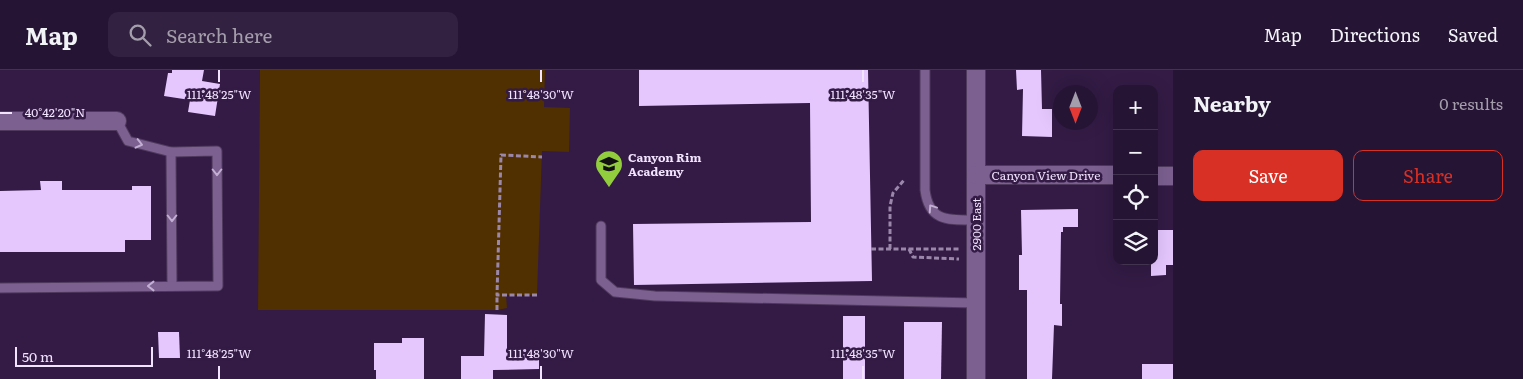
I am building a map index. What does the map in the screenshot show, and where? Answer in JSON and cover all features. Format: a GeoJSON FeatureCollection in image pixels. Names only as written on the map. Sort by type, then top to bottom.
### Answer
{"type":"FeatureCollection","features":[{"type":"Feature","properties":{"kind":"street","name":"2900 East"},"geometry":{"type":"LineString","coordinates":[[976,70],[976,379]]}},
{"type":"Feature","properties":{"kind":"street"},"geometry":{"type":"LineString","coordinates":[[0,121],[117,121]]}},
{"type":"Feature","properties":{"kind":"street","name":"Canyon View Drive"},"geometry":{"type":"LineString","coordinates":[[976,175],[1113,176]]}},
{"type":"Feature","properties":{"kind":"street"},"geometry":{"type":"LineString","coordinates":[[1158,176],[1173,176]]}},
{"type":"Feature","properties":{"kind":"lane"},"geometry":{"type":"LineString","coordinates":[[925,70],[925,190],[929,207],[939,217],[976,220]]}},
{"type":"Feature","properties":{"kind":"lane"},"geometry":{"type":"LineString","coordinates":[[0,288],[218,286],[217,151],[172,152],[128,141],[117,121]]}},
{"type":"Feature","properties":{"kind":"lane"},"geometry":{"type":"LineString","coordinates":[[172,152],[172,286]]}},
{"type":"Feature","properties":{"kind":"lane"},"geometry":{"type":"LineString","coordinates":[[601,226],[601,280],[615,292],[655,296],[778,300],[976,303]]}},
{"type":"Feature","properties":{"kind":"path"},"geometry":{"type":"LineString","coordinates":[[497,310],[501,155],[542,157]]}},
{"type":"Feature","properties":{"kind":"path"},"geometry":{"type":"LineString","coordinates":[[890,249],[890,206],[893,193],[904,180]]}},
{"type":"Feature","properties":{"kind":"path"},"geometry":{"type":"LineString","coordinates":[[871,249],[958,249]]}},
{"type":"Feature","properties":{"kind":"path"},"geometry":{"type":"LineString","coordinates":[[909,249],[913,257],[958,259]]}},
{"type":"Feature","properties":{"kind":"path"},"geometry":{"type":"LineString","coordinates":[[497,295],[537,295]]}},
{"type":"Feature","properties":{"kind":"shaded area"},"geometry":{"type":"Polygon","coordinates":[[[260,70],[545,70],[544,107],[570,108],[569,152],[542,151],[537,295],[506,295],[507,308],[497,310],[258,310],[260,70]]]}},
{"type":"Feature","properties":{"kind":"building"},"geometry":{"type":"Polygon","coordinates":[[[172,70],[204,70],[202,81],[220,84],[215,116],[188,112],[190,100],[164,96],[168,73],[172,73],[172,70]]]}},
{"type":"Feature","properties":{"kind":"building"},"geometry":{"type":"Polygon","coordinates":[[[639,70],[868,70],[872,281],[634,285],[633,224],[811,222],[810,103],[639,106],[639,70]]]}},
{"type":"Feature","properties":{"kind":"building"},"geometry":{"type":"Polygon","coordinates":[[[1016,70],[1041,70],[1042,109],[1052,109],[1052,137],[1022,136],[1023,89],[1017,90],[1016,70]]]}},
{"type":"Feature","properties":{"kind":"building"},"geometry":{"type":"Polygon","coordinates":[[[40,181],[62,181],[62,190],[132,190],[132,186],[151,186],[151,240],[125,240],[125,252],[0,252],[0,191],[41,190],[40,181]]]}},
{"type":"Feature","properties":{"kind":"building"},"geometry":{"type":"Polygon","coordinates":[[[1078,209],[1078,227],[1063,227],[1063,232],[1061,232],[1060,304],[1062,304],[1062,326],[1054,325],[1052,379],[1027,379],[1027,290],[1019,290],[1019,255],[1022,255],[1021,210],[1078,209]]]}},
{"type":"Feature","properties":{"kind":"building"},"geometry":{"type":"Polygon","coordinates":[[[1158,230],[1173,230],[1173,265],[1166,265],[1166,275],[1151,276],[1151,265],[1158,265],[1158,230]]]}},
{"type":"Feature","properties":{"kind":"building"},"geometry":{"type":"Polygon","coordinates":[[[485,314],[507,315],[507,350],[539,349],[539,369],[493,370],[493,379],[461,379],[461,356],[484,356],[485,314]]]}},
{"type":"Feature","properties":{"kind":"building"},"geometry":{"type":"Polygon","coordinates":[[[843,316],[865,316],[865,379],[843,379],[843,316]]]}},
{"type":"Feature","properties":{"kind":"building"},"geometry":{"type":"Polygon","coordinates":[[[904,322],[942,322],[941,379],[904,379],[904,322]]]}},
{"type":"Feature","properties":{"kind":"building"},"geometry":{"type":"Polygon","coordinates":[[[158,332],[179,332],[180,358],[159,358],[158,332]]]}},
{"type":"Feature","properties":{"kind":"building"},"geometry":{"type":"Polygon","coordinates":[[[402,338],[424,338],[424,379],[376,379],[374,343],[402,343],[402,338]]]}},
{"type":"Feature","properties":{"kind":"building"},"geometry":{"type":"Polygon","coordinates":[[[1142,364],[1173,364],[1173,379],[1142,379],[1142,364]]]}},
{"type":"Feature","properties":{"kind":"place","name":"Canyon Rim Academy"},"geometry":{"type":"Point","coordinates":[609,188]}}]}
